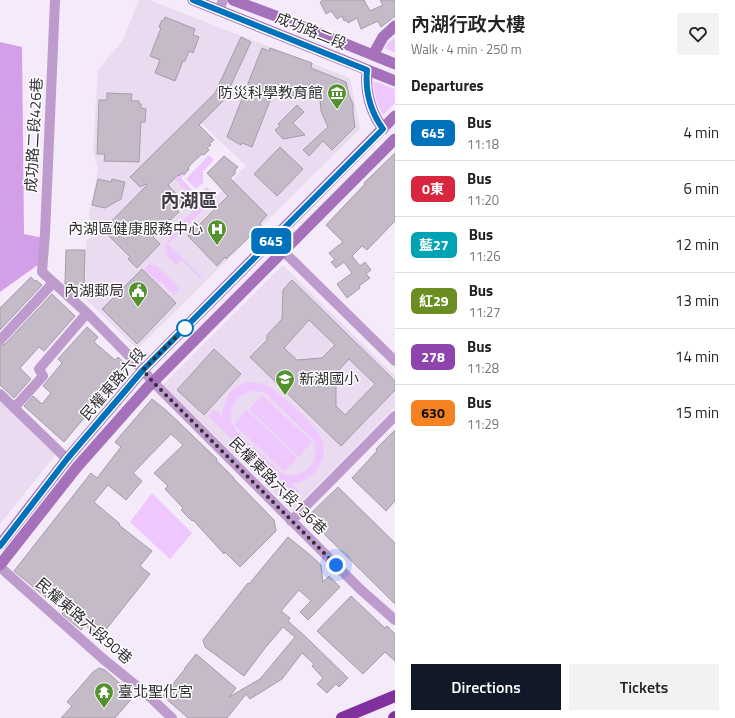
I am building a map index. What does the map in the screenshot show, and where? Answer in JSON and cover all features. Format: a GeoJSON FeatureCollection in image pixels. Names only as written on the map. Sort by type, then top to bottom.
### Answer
{"type":"FeatureCollection","features":[{"type":"Feature","properties":{"kind":"highway"},"geometry":{"type":"LineString","coordinates":[[342,718],[395,696]]}},
{"type":"Feature","properties":{"kind":"main road","name":"成功路二段"},"geometry":{"type":"LineString","coordinates":[[193,0],[221,5],[395,81]]}},
{"type":"Feature","properties":{"kind":"main road","name":"成功路二段"},"geometry":{"type":"LineString","coordinates":[[233,0],[395,64]]}},
{"type":"Feature","properties":{"kind":"main road"},"geometry":{"type":"LineString","coordinates":[[373,55],[383,37],[395,26]]}},
{"type":"Feature","properties":{"kind":"main road"},"geometry":{"type":"LineString","coordinates":[[367,70],[366,85],[369,101],[374,116],[383,129]]}},
{"type":"Feature","properties":{"kind":"main road","name":"民權東路六段"},"geometry":{"type":"LineString","coordinates":[[0,546],[67,459],[143,370],[395,116]]}},
{"type":"Feature","properties":{"kind":"main road","name":"民權東路六段"},"geometry":{"type":"LineString","coordinates":[[0,566],[77,467],[153,382],[395,140]]}},
{"type":"Feature","properties":{"kind":"street","name":"成功路二段426巷"},"geometry":{"type":"LineString","coordinates":[[42,272],[55,0]]}},
{"type":"Feature","properties":{"kind":"street"},"geometry":{"type":"LineString","coordinates":[[283,251],[395,361]]}},
{"type":"Feature","properties":{"kind":"street","name":"民權東路六段136巷"},"geometry":{"type":"LineString","coordinates":[[42,272],[87,313],[153,382],[360,590],[395,620]]}},
{"type":"Feature","properties":{"kind":"street"},"geometry":{"type":"LineString","coordinates":[[0,340],[53,283]]}},
{"type":"Feature","properties":{"kind":"street"},"geometry":{"type":"LineString","coordinates":[[14,408],[43,376],[39,369],[87,313]]}},
{"type":"Feature","properties":{"kind":"street"},"geometry":{"type":"LineString","coordinates":[[0,394],[67,459]]}},
{"type":"Feature","properties":{"kind":"street"},"geometry":{"type":"LineString","coordinates":[[291,521],[395,416]]}},
{"type":"Feature","properties":{"kind":"street","name":"民權東路六段90巷"},"geometry":{"type":"LineString","coordinates":[[0,566],[102,658],[150,697],[172,718]]}},
{"type":"Feature","properties":{"kind":"shaded area"},"geometry":{"type":"Polygon","coordinates":[[[139,0],[149,0],[350,78],[360,129],[137,349],[85,298],[86,242],[98,229],[91,221],[89,215],[98,169],[93,149],[98,70],[123,40],[139,0]],[[201,123],[159,164],[204,209],[246,166],[201,123]]]}},
{"type":"Feature","properties":{"kind":"shaded area"},"geometry":{"type":"Polygon","coordinates":[[[395,37],[395,53],[385,48],[395,37]]]}},
{"type":"Feature","properties":{"kind":"shaded area"},"geometry":{"type":"Polygon","coordinates":[[[0,42],[22,47],[24,234],[43,238],[39,264],[0,292],[0,42]]]}},
{"type":"Feature","properties":{"kind":"shaded area"},"geometry":{"type":"Polygon","coordinates":[[[373,81],[395,89],[395,103],[383,115],[376,101],[373,81]]]}},
{"type":"Feature","properties":{"kind":"shaded area"},"geometry":{"type":"Polygon","coordinates":[[[209,155],[214,160],[203,171],[203,183],[196,189],[186,179],[209,155]]]}},
{"type":"Feature","properties":{"kind":"shaded area"},"geometry":{"type":"Polygon","coordinates":[[[182,173],[184,175],[181,178],[192,190],[188,193],[174,179],[182,173]]]}},
{"type":"Feature","properties":{"kind":"shaded area"},"geometry":{"type":"Polygon","coordinates":[[[207,187],[216,197],[168,244],[166,243],[171,239],[168,236],[199,205],[195,200],[207,187]]]}},
{"type":"Feature","properties":{"kind":"shaded area"},"geometry":{"type":"Polygon","coordinates":[[[168,244],[202,277],[201,279],[182,260],[176,265],[165,254],[167,252],[164,248],[168,244]]]}},
{"type":"Feature","properties":{"kind":"shaded area"},"geometry":{"type":"Polygon","coordinates":[[[150,263],[153,266],[155,264],[180,289],[174,295],[160,281],[158,283],[144,269],[150,263]]]}},
{"type":"Feature","properties":{"kind":"shaded area","name":"新湖國小"},"geometry":{"type":"Polygon","coordinates":[[[283,265],[395,376],[395,407],[292,511],[163,385],[283,265]]]}},
{"type":"Feature","properties":{"kind":"shaded area"},"geometry":{"type":"Polygon","coordinates":[[[249,382],[265,384],[273,389],[308,421],[322,440],[324,454],[321,464],[311,476],[300,482],[292,484],[299,492],[293,498],[208,416],[214,410],[222,416],[226,399],[233,389],[243,383],[249,382]],[[251,391],[240,397],[235,402],[231,413],[231,419],[236,431],[281,473],[292,476],[303,472],[313,463],[316,451],[313,440],[267,394],[251,391]]]}},
{"type":"Feature","properties":{"kind":"shaded area"},"geometry":{"type":"Polygon","coordinates":[[[262,395],[312,442],[298,457],[249,409],[262,395]]]}},
{"type":"Feature","properties":{"kind":"shaded area"},"geometry":{"type":"Polygon","coordinates":[[[0,399],[57,453],[0,524],[0,399]]]}},
{"type":"Feature","properties":{"kind":"shaded area"},"geometry":{"type":"Polygon","coordinates":[[[247,410],[297,458],[284,471],[234,424],[247,410]]]}},
{"type":"Feature","properties":{"kind":"shaded area"},"geometry":{"type":"Polygon","coordinates":[[[152,493],[192,533],[170,559],[130,522],[152,493]]]}},
{"type":"Feature","properties":{"kind":"building"},"geometry":{"type":"Polygon","coordinates":[[[323,0],[364,0],[370,11],[383,5],[380,0],[395,0],[395,16],[381,27],[378,21],[361,29],[357,18],[348,23],[346,20],[344,21],[342,16],[337,19],[331,11],[326,14],[320,2],[323,0]]]}},
{"type":"Feature","properties":{"kind":"building"},"geometry":{"type":"Polygon","coordinates":[[[165,17],[195,29],[193,35],[199,37],[193,53],[189,51],[185,61],[183,61],[175,81],[155,73],[160,60],[150,56],[161,28],[159,27],[165,17]]]}},
{"type":"Feature","properties":{"kind":"building"},"geometry":{"type":"Polygon","coordinates":[[[241,37],[251,42],[224,100],[199,125],[214,140],[207,148],[209,150],[191,164],[184,175],[182,173],[179,176],[178,175],[168,185],[182,200],[175,208],[179,212],[170,220],[169,219],[156,232],[157,233],[153,237],[160,244],[137,268],[128,259],[130,257],[103,230],[147,185],[146,184],[140,187],[130,177],[215,93],[241,37]]]}},
{"type":"Feature","properties":{"kind":"building"},"geometry":{"type":"Polygon","coordinates":[[[262,48],[269,51],[270,48],[312,63],[311,68],[346,82],[353,104],[355,127],[332,150],[323,141],[309,156],[303,150],[328,127],[321,111],[320,99],[322,93],[304,86],[299,98],[275,88],[252,147],[242,143],[241,145],[227,137],[262,48]]]}},
{"type":"Feature","properties":{"kind":"building"},"geometry":{"type":"Polygon","coordinates":[[[107,93],[132,94],[131,101],[139,101],[141,108],[146,109],[145,122],[141,122],[139,162],[104,161],[105,154],[97,154],[99,100],[107,100],[107,93]]]}},
{"type":"Feature","properties":{"kind":"building"},"geometry":{"type":"Polygon","coordinates":[[[297,105],[304,112],[293,123],[305,135],[283,139],[275,130],[280,126],[278,124],[297,105]]]}},
{"type":"Feature","properties":{"kind":"building"},"geometry":{"type":"Polygon","coordinates":[[[280,147],[303,169],[277,196],[254,174],[280,147]]]}},
{"type":"Feature","properties":{"kind":"building"},"geometry":{"type":"Polygon","coordinates":[[[395,153],[395,221],[367,250],[362,246],[352,256],[360,266],[365,262],[371,270],[366,274],[370,278],[347,298],[337,284],[352,273],[344,262],[336,268],[331,262],[335,260],[329,253],[343,242],[326,225],[365,184],[364,183],[395,153]]]}},
{"type":"Feature","properties":{"kind":"building"},"geometry":{"type":"Polygon","coordinates":[[[224,156],[238,167],[235,170],[235,174],[230,178],[267,215],[260,223],[261,225],[217,266],[188,236],[228,196],[207,173],[224,156]]]}},
{"type":"Feature","properties":{"kind":"building"},"geometry":{"type":"Polygon","coordinates":[[[98,179],[111,182],[112,179],[125,182],[121,199],[105,208],[92,205],[98,179]]]}},
{"type":"Feature","properties":{"kind":"building"},"geometry":{"type":"Polygon","coordinates":[[[66,250],[85,250],[84,290],[76,290],[76,285],[65,284],[66,250]]]}},
{"type":"Feature","properties":{"kind":"building","name":"內湖郵局"},"geometry":{"type":"Polygon","coordinates":[[[142,269],[176,303],[137,344],[102,309],[142,269]]]}},
{"type":"Feature","properties":{"kind":"building"},"geometry":{"type":"Polygon","coordinates":[[[31,277],[42,285],[0,330],[0,308],[31,277]]]}},
{"type":"Feature","properties":{"kind":"building"},"geometry":{"type":"Polygon","coordinates":[[[292,280],[395,381],[395,390],[341,446],[250,357],[267,340],[267,335],[282,319],[283,290],[292,280]],[[309,320],[284,348],[297,360],[322,358],[335,345],[309,320]],[[349,359],[336,373],[336,406],[345,415],[375,384],[349,359]]]}},
{"type":"Feature","properties":{"kind":"building"},"geometry":{"type":"Polygon","coordinates":[[[52,294],[75,316],[44,351],[39,347],[20,368],[31,379],[14,398],[0,385],[0,346],[5,344],[52,294]]]}},
{"type":"Feature","properties":{"kind":"building"},"geometry":{"type":"Polygon","coordinates":[[[87,327],[98,337],[94,342],[115,360],[118,357],[128,366],[64,442],[24,406],[33,396],[42,404],[51,393],[43,386],[62,363],[58,359],[87,327]]]}},
{"type":"Feature","properties":{"kind":"building"},"geometry":{"type":"Polygon","coordinates":[[[214,349],[241,374],[204,415],[177,390],[214,349]]]}},
{"type":"Feature","properties":{"kind":"building"},"geometry":{"type":"Polygon","coordinates":[[[152,399],[167,411],[217,459],[216,460],[274,520],[276,531],[240,567],[225,552],[224,554],[193,520],[192,521],[181,510],[183,508],[165,489],[168,486],[154,473],[183,445],[171,434],[133,473],[142,481],[126,500],[108,485],[94,502],[120,524],[119,525],[152,551],[140,566],[150,574],[100,637],[85,625],[81,630],[62,614],[65,600],[49,600],[14,571],[91,473],[97,478],[121,447],[115,442],[152,399]]]}},
{"type":"Feature","properties":{"kind":"building"},"geometry":{"type":"Polygon","coordinates":[[[395,430],[395,501],[386,511],[352,478],[377,451],[376,449],[395,430]]]}},
{"type":"Feature","properties":{"kind":"building"},"geometry":{"type":"Polygon","coordinates":[[[338,487],[395,543],[395,604],[307,517],[338,487]]]}},
{"type":"Feature","properties":{"kind":"building"},"geometry":{"type":"Polygon","coordinates":[[[288,537],[321,565],[323,582],[329,576],[340,587],[308,620],[300,612],[311,601],[299,590],[281,611],[290,618],[288,621],[348,678],[339,687],[336,684],[327,693],[317,684],[323,678],[312,666],[314,664],[302,653],[282,679],[250,699],[246,694],[227,718],[188,718],[163,696],[196,654],[236,688],[229,697],[260,679],[295,637],[283,627],[244,676],[205,647],[203,640],[248,583],[249,584],[288,537]]]}},
{"type":"Feature","properties":{"kind":"building"},"geometry":{"type":"Polygon","coordinates":[[[351,596],[385,628],[387,626],[395,634],[395,661],[385,652],[363,674],[317,631],[351,596]]]}},
{"type":"Feature","properties":{"kind":"building"},"geometry":{"type":"Polygon","coordinates":[[[99,668],[105,670],[134,696],[115,718],[61,718],[72,706],[67,702],[93,672],[99,668]]]}},
{"type":"Feature","properties":{"kind":"bus line","name":"645"},"geometry":{"type":"LineString","coordinates":[[0,546],[67,459],[143,370],[383,129],[374,116],[369,101],[366,85],[367,70],[193,0]]}},
{"type":"Feature","properties":{"kind":"place","name":"防災科學教育館"},"geometry":{"type":"Point","coordinates":[337,110]}},
{"type":"Feature","properties":{"kind":"place","name":"內湖區健康服務中心"},"geometry":{"type":"Point","coordinates":[217,246]}},
{"type":"Feature","properties":{"kind":"place","name":"內湖郵局"},"geometry":{"type":"Point","coordinates":[138,308]}},
{"type":"Feature","properties":{"kind":"place","name":"新湖國小"},"geometry":{"type":"Point","coordinates":[285,396]}},
{"type":"Feature","properties":{"kind":"place","name":"臺北聖化宮"},"geometry":{"type":"Point","coordinates":[104,709]}},
{"type":"Feature","properties":{"kind":"district","name":"內湖區"},"geometry":{"type":"Point","coordinates":[189,200]}},
{"type":"Feature","properties":{"kind":"route"},"geometry":{"type":"LineString","coordinates":[[185,328],[143,370],[238,468],[336,565]]}}]}
